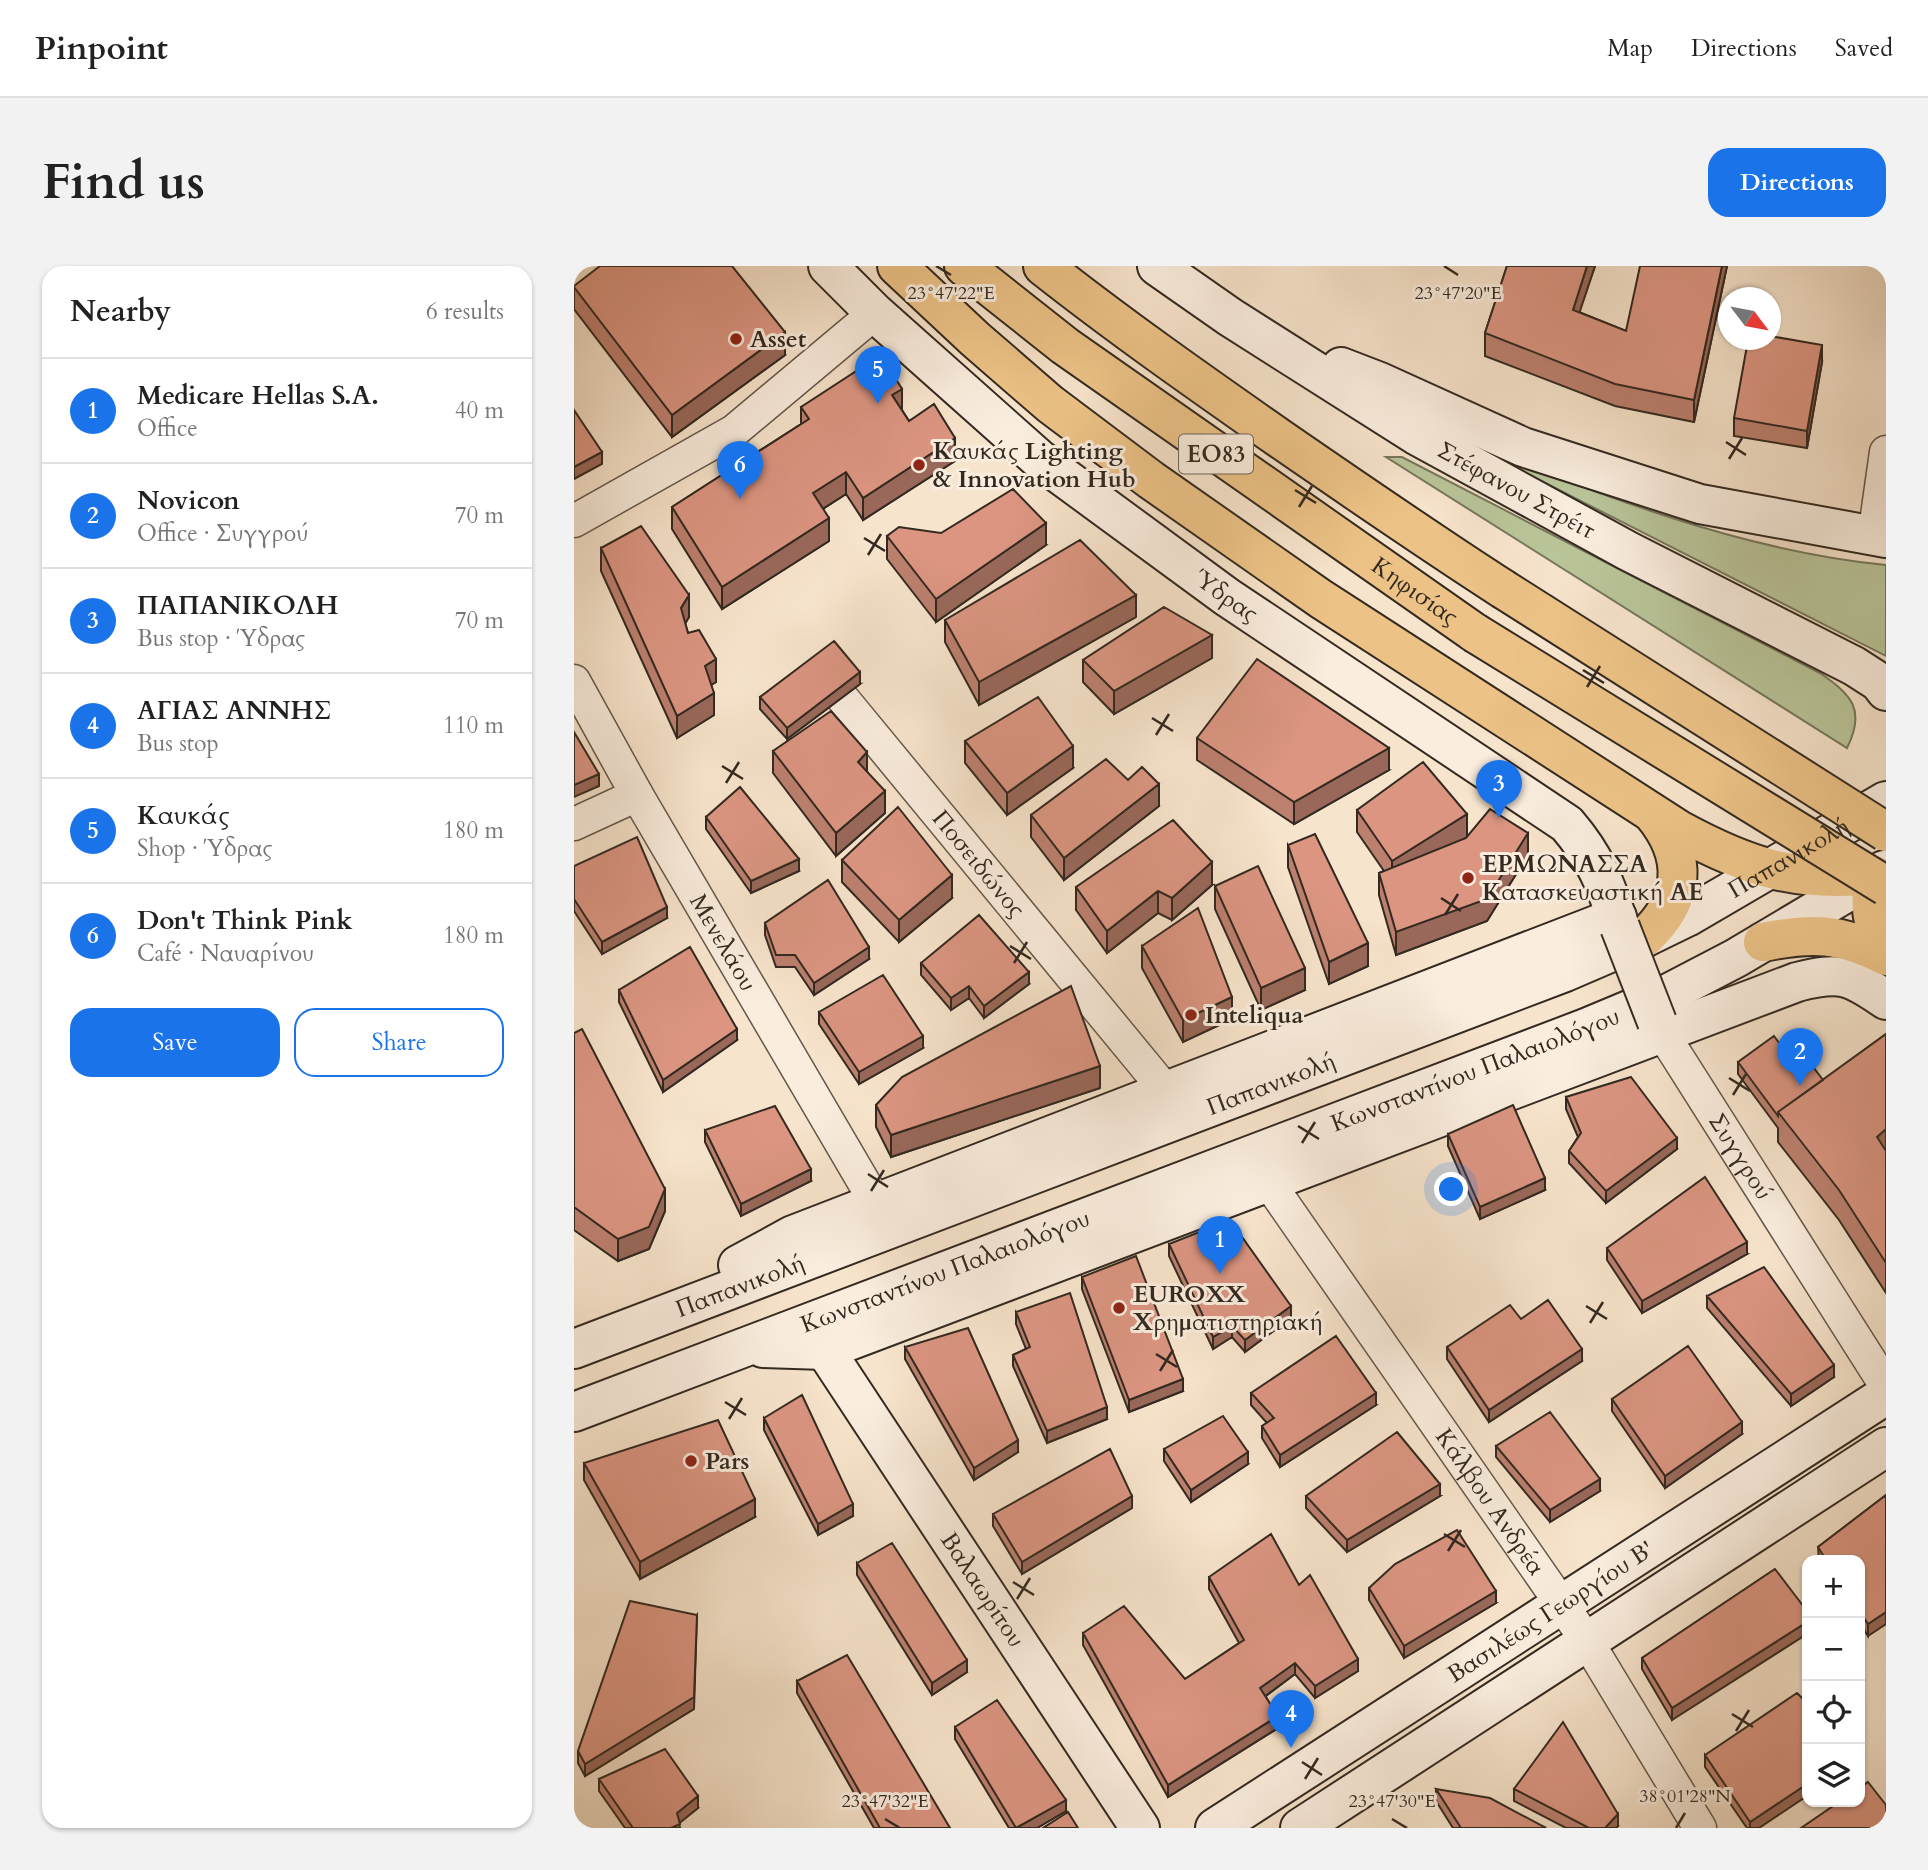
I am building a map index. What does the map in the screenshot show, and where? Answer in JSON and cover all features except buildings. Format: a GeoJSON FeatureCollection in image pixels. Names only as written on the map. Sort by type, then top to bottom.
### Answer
{"type":"FeatureCollection","features":[{"type":"Feature","properties":{"kind":"main road"},"geometry":{"type":"LineString","coordinates":[[897,266],[1050,404],[1151,480],[1321,599],[1651,812],[1708,845],[1769,870],[1839,879],[1882,877]]}},
{"type":"Feature","properties":{"kind":"main road","name":"Κηφισίας"},"geometry":{"type":"LineString","coordinates":[[964,266],[1077,355],[1475,633],[1882,877]]}},
{"type":"Feature","properties":{"kind":"main road","name":"Κηφισίας"},"geometry":{"type":"LineString","coordinates":[[1043,266],[1094,307],[1211,391],[1430,542],[1886,832]]}},
{"type":"Feature","properties":{"kind":"main road"},"geometry":{"type":"LineString","coordinates":[[1627,927],[1661,922],[1673,901],[1678,877],[1676,853],[1667,831],[1651,812]]}},
{"type":"Feature","properties":{"kind":"main road"},"geometry":{"type":"LineString","coordinates":[[1882,877],[1870,897],[1872,919],[1886,950]]}},
{"type":"Feature","properties":{"kind":"main road"},"geometry":{"type":"LineString","coordinates":[[1763,942],[1796,935],[1829,936],[1861,944],[1886,956]]}},
{"type":"Feature","properties":{"kind":"street","name":"Ύδρας"},"geometry":{"type":"LineString","coordinates":[[828,266],[875,313],[1039,459],[1227,597],[1567,824],[1595,862],[1627,927]]}},
{"type":"Feature","properties":{"kind":"street","name":"Στέφανου Στρέιτ"},"geometry":{"type":"LineString","coordinates":[[1157,266],[1230,317],[1416,435],[1628,551],[1870,674],[1886,691]]}},
{"type":"Feature","properties":{"kind":"street"},"geometry":{"type":"LineString","coordinates":[[574,521],[734,431],[875,313]]}},
{"type":"Feature","properties":{"kind":"street"},"geometry":{"type":"LineString","coordinates":[[1230,317],[1523,447],[1700,504],[1880,538],[1886,452]]}},
{"type":"Feature","properties":{"kind":"street","name":"Μενελάου"},"geometry":{"type":"LineString","coordinates":[[574,681],[876,1203]]}},
{"type":"Feature","properties":{"kind":"street","name":"Ποσειδώνος"},"geometry":{"type":"LineString","coordinates":[[844,700],[1166,1091]]}},
{"type":"Feature","properties":{"kind":"street"},"geometry":{"type":"LineString","coordinates":[[574,824],[638,794]]}},
{"type":"Feature","properties":{"kind":"street","name":"Παπανικολή"},"geometry":{"type":"LineString","coordinates":[[637,1325],[793,1235],[1166,1091],[1627,927],[1728,895],[1886,801]]}},
{"type":"Feature","properties":{"kind":"street"},"geometry":{"type":"LineString","coordinates":[[1882,877],[1886,839]]}},
{"type":"Feature","properties":{"kind":"street","name":"Κωνσταντίνου Παλαιολόγου"},"geometry":{"type":"LineString","coordinates":[[574,1412],[1586,1028],[1665,995],[1882,877]]}},
{"type":"Feature","properties":{"kind":"street","name":"Παπανικολή"},"geometry":{"type":"LineString","coordinates":[[574,1349],[1552,977],[1627,927]]}},
{"type":"Feature","properties":{"kind":"street","name":"Συγγρού"},"geometry":{"type":"LineString","coordinates":[[1627,927],[1660,1028],[1886,1387]]}},
{"type":"Feature","properties":{"kind":"street","name":"Κωνσταντίνου Παλαιολόγου"},"geometry":{"type":"LineString","coordinates":[[745,1347],[825,1350],[1269,1183],[1660,1028],[1797,982],[1821,976],[1841,975],[1862,984],[1886,1000]]}},
{"type":"Feature","properties":{"kind":"street","name":"Κάλβου Ανδρέα"},"geometry":{"type":"LineString","coordinates":[[1269,1183],[1587,1641],[1700,1828]]}},
{"type":"Feature","properties":{"kind":"street","name":"Βαλαωρίτου"},"geometry":{"type":"LineString","coordinates":[[825,1350],[1140,1828]]}},
{"type":"Feature","properties":{"kind":"street","name":"Βασιλέως Γεωργίου Β'"},"geometry":{"type":"LineString","coordinates":[[1215,1828],[1886,1395]]}},
{"type":"Feature","properties":{"kind":"street","name":"Βασιλέως Γεωργίου Β'"},"geometry":{"type":"LineString","coordinates":[[1300,1828],[1886,1447]]}},
{"type":"Feature","properties":{"kind":"green space"},"geometry":{"type":"Polygon","coordinates":[[[1447,433],[1608,496],[1717,532],[1829,557],[1886,565],[1886,656],[1447,433]]]}},
{"type":"Feature","properties":{"kind":"green space"},"geometry":{"type":"Polygon","coordinates":[[[1386,457],[1402,457],[1820,673],[1848,696],[1853,704],[1855,723],[1847,748],[1386,457]]]}},
{"type":"Feature","properties":{"kind":"place","name":"Asset"},"geometry":{"type":"Point","coordinates":[736,339]}},
{"type":"Feature","properties":{"kind":"place","name":"Καυκάς"},"geometry":{"type":"Point","coordinates":[878,404]}},
{"type":"Feature","properties":{"kind":"place","name":"Καυκάς Lighting & Innovation Hub"},"geometry":{"type":"Point","coordinates":[919,465]}},
{"type":"Feature","properties":{"kind":"place","name":"Don't Think Pink"},"geometry":{"type":"Point","coordinates":[740,499]}},
{"type":"Feature","properties":{"kind":"place","name":"ΠΑΠΑΝΙΚΟΛΗ"},"geometry":{"type":"Point","coordinates":[1499,818]}},
{"type":"Feature","properties":{"kind":"place","name":"ΕΡΜΩΝΑΣΣΑ Κατασκευαστική ΑΕ"},"geometry":{"type":"Point","coordinates":[1468,878]}},
{"type":"Feature","properties":{"kind":"place","name":"Inteliqua"},"geometry":{"type":"Point","coordinates":[1191,1015]}},
{"type":"Feature","properties":{"kind":"place","name":"Novicon"},"geometry":{"type":"Point","coordinates":[1800,1086]}},
{"type":"Feature","properties":{"kind":"place","name":"Medicare Hellas S.A."},"geometry":{"type":"Point","coordinates":[1220,1274]}},
{"type":"Feature","properties":{"kind":"place","name":"EUROXX Χρηματιστηριακή"},"geometry":{"type":"Point","coordinates":[1119,1308]}},
{"type":"Feature","properties":{"kind":"place","name":"Pars"},"geometry":{"type":"Point","coordinates":[691,1461]}},
{"type":"Feature","properties":{"kind":"place","name":"ΑΓΙΑΣ ΑΝΝΗΣ"},"geometry":{"type":"Point","coordinates":[1291,1748]}}]}
